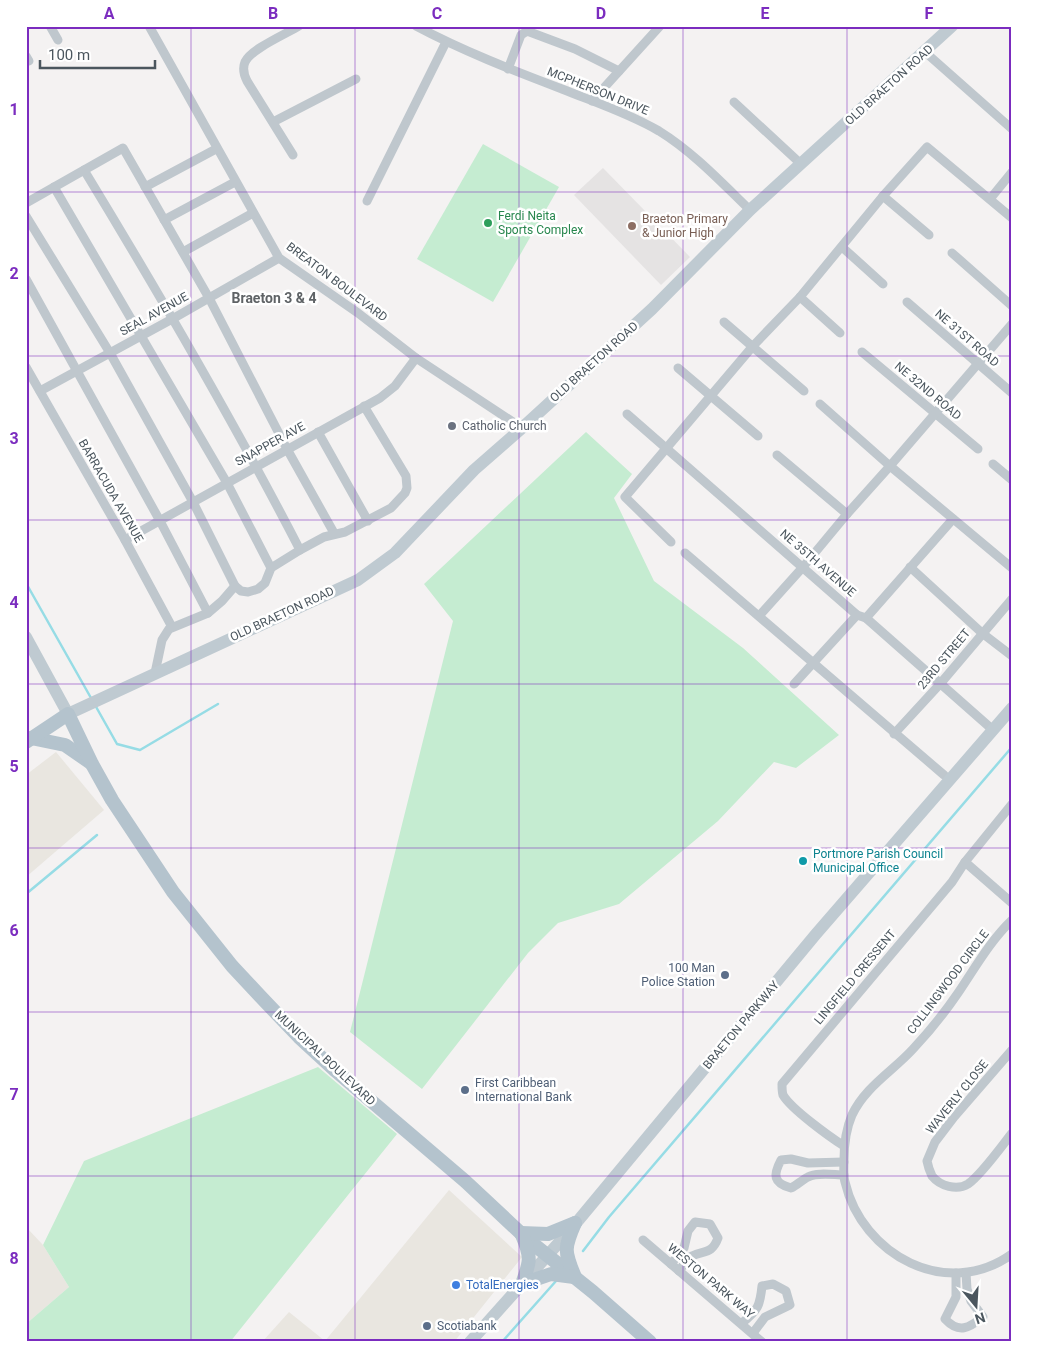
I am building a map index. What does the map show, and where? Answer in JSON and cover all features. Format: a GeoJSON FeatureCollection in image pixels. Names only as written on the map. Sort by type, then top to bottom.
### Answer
{"type":"FeatureCollection","features":[{"type":"Feature","properties":{"kind":"main road"},"geometry":{"type":"LineString","coordinates":[[29,740],[73,712]]}},
{"type":"Feature","properties":{"kind":"main road","name":"MUNICIPAL BOULEVARD"},"geometry":{"type":"LineString","coordinates":[[73,712],[92,764],[112,800],[173,892],[232,966],[311,1048],[465,1181],[520,1233],[575,1277],[650,1342]]}},
{"type":"Feature","properties":{"kind":"main road"},"geometry":{"type":"LineString","coordinates":[[29,740],[65,745],[92,764]]}},
{"type":"Feature","properties":{"kind":"main road"},"geometry":{"type":"LineString","coordinates":[[522,1284],[529,1266],[530,1256],[520,1233],[548,1234],[576,1223]]}},
{"type":"Feature","properties":{"kind":"main road"},"geometry":{"type":"LineString","coordinates":[[522,1284],[551,1274],[575,1277],[566,1252],[566,1242],[576,1223]]}},
{"type":"Feature","properties":{"kind":"street"},"geometry":{"type":"LineString","coordinates":[[50,26],[58,40]]}},
{"type":"Feature","properties":{"kind":"street","name":"BREATON BOULEVARD"},"geometry":{"type":"LineString","coordinates":[[148,26],[278,258],[358,313],[416,358],[522,428]]}},
{"type":"Feature","properties":{"kind":"street"},"geometry":{"type":"LineString","coordinates":[[293,155],[247,81],[244,73],[246,61],[255,52],[299,26]]}},
{"type":"Feature","properties":{"kind":"street","name":"MCPHERSON DRIVE"},"geometry":{"type":"LineString","coordinates":[[416,26],[446,42],[628,114],[658,130],[685,148],[750,210]]}},
{"type":"Feature","properties":{"kind":"street"},"geometry":{"type":"LineString","coordinates":[[592,101],[660,26]]}},
{"type":"Feature","properties":{"kind":"street","name":"OLD BRAETON ROAD"},"geometry":{"type":"LineString","coordinates":[[73,712],[358,580],[395,553],[474,470],[652,309],[750,210],[952,26]]}},
{"type":"Feature","properties":{"kind":"street"},"geometry":{"type":"LineString","coordinates":[[508,68],[521,35],[524,32],[530,31],[575,49],[619,71]]}},
{"type":"Feature","properties":{"kind":"street"},"geometry":{"type":"LineString","coordinates":[[367,201],[446,42]]}},
{"type":"Feature","properties":{"kind":"street"},"geometry":{"type":"LineString","coordinates":[[925,52],[1012,129]]}},
{"type":"Feature","properties":{"kind":"street"},"geometry":{"type":"LineString","coordinates":[[273,122],[356,79]]}},
{"type":"Feature","properties":{"kind":"street"},"geometry":{"type":"LineString","coordinates":[[734,102],[801,164]]}},
{"type":"Feature","properties":{"kind":"street"},"geometry":{"type":"LineString","coordinates":[[671,542],[625,497],[753,346],[800,297],[882,196],[927,147],[1012,218]]}},
{"type":"Feature","properties":{"kind":"street"},"geometry":{"type":"LineString","coordinates":[[26,203],[123,148],[209,298],[286,449],[334,533]]}},
{"type":"Feature","properties":{"kind":"street"},"geometry":{"type":"LineString","coordinates":[[145,187],[216,149]]}},
{"type":"Feature","properties":{"kind":"street"},"geometry":{"type":"LineString","coordinates":[[84,170],[174,318],[257,466],[300,550]]}},
{"type":"Feature","properties":{"kind":"street"},"geometry":{"type":"LineString","coordinates":[[990,199],[1012,172]]}},
{"type":"Feature","properties":{"kind":"street"},"geometry":{"type":"LineString","coordinates":[[164,220],[235,182]]}},
{"type":"Feature","properties":{"kind":"street"},"geometry":{"type":"LineString","coordinates":[[54,187],[227,483],[271,568]]}},
{"type":"Feature","properties":{"kind":"street"},"geometry":{"type":"LineString","coordinates":[[882,196],[929,235]]}},
{"type":"Feature","properties":{"kind":"street"},"geometry":{"type":"LineString","coordinates":[[183,252],[253,213]]}},
{"type":"Feature","properties":{"kind":"street"},"geometry":{"type":"LineString","coordinates":[[26,216],[110,353],[193,502],[235,586],[241,591],[248,592],[258,589],[265,583],[271,568],[324,537],[334,533],[346,532],[368,521],[391,508],[405,493],[407,482],[402,468],[364,406]]}},
{"type":"Feature","properties":{"kind":"street"},"geometry":{"type":"LineString","coordinates":[[842,247],[883,284]]}},
{"type":"Feature","properties":{"kind":"street"},"geometry":{"type":"LineString","coordinates":[[952,253],[1012,306]]}},
{"type":"Feature","properties":{"kind":"street","name":"SEAL AVENUE"},"geometry":{"type":"LineString","coordinates":[[40,390],[174,318],[278,258]]}},
{"type":"Feature","properties":{"kind":"street"},"geometry":{"type":"LineString","coordinates":[[26,279],[160,520],[208,612]]}},
{"type":"Feature","properties":{"kind":"street"},"geometry":{"type":"LineString","coordinates":[[800,297],[840,333]]}},
{"type":"Feature","properties":{"kind":"street","name":"NE 31ST ROAD"},"geometry":{"type":"LineString","coordinates":[[907,302],[1012,393]]}},
{"type":"Feature","properties":{"kind":"street"},"geometry":{"type":"LineString","coordinates":[[724,322],[804,391]]}},
{"type":"Feature","properties":{"kind":"street"},"geometry":{"type":"LineString","coordinates":[[759,616],[1012,324]]}},
{"type":"Feature","properties":{"kind":"street","name":"NE 32ND ROAD"},"geometry":{"type":"LineString","coordinates":[[862,352],[978,450]]}},
{"type":"Feature","properties":{"kind":"street","name":"SNAPPER AVE"},"geometry":{"type":"LineString","coordinates":[[125,540],[380,398],[395,386],[416,358]]}},
{"type":"Feature","properties":{"kind":"street","name":"BARRACUDA AVENUE"},"geometry":{"type":"LineString","coordinates":[[26,367],[125,540],[172,628]]}},
{"type":"Feature","properties":{"kind":"street"},"geometry":{"type":"LineString","coordinates":[[678,368],[758,436]]}},
{"type":"Feature","properties":{"kind":"street"},"geometry":{"type":"LineString","coordinates":[[820,404],[953,520],[1012,568]]}},
{"type":"Feature","properties":{"kind":"street","name":"NE 35TH AVENUE"},"geometry":{"type":"LineString","coordinates":[[627,414],[993,730]]}},
{"type":"Feature","properties":{"kind":"street"},"geometry":{"type":"LineString","coordinates":[[318,432],[368,521]]}},
{"type":"Feature","properties":{"kind":"street"},"geometry":{"type":"LineString","coordinates":[[777,455],[847,514]]}},
{"type":"Feature","properties":{"kind":"street"},"geometry":{"type":"LineString","coordinates":[[993,464],[1012,480]]}},
{"type":"Feature","properties":{"kind":"street"},"geometry":{"type":"LineString","coordinates":[[794,684],[910,567],[953,520]]}},
{"type":"Feature","properties":{"kind":"street"},"geometry":{"type":"LineString","coordinates":[[685,553],[812,664],[944,775]]}},
{"type":"Feature","properties":{"kind":"street"},"geometry":{"type":"LineString","coordinates":[[910,567],[982,633],[1012,656]]}},
{"type":"Feature","properties":{"kind":"street"},"geometry":{"type":"LineString","coordinates":[[155,673],[162,640],[169,629],[208,612],[222,601],[235,586]]}},
{"type":"Feature","properties":{"kind":"street","name":"23RD STREET"},"geometry":{"type":"LineString","coordinates":[[894,734],[1012,600]]}},
{"type":"Feature","properties":{"kind":"street"},"geometry":{"type":"LineString","coordinates":[[26,637],[73,712]]}},
{"type":"Feature","properties":{"kind":"street","name":"BRAETON PARKWAY"},"geometry":{"type":"LineString","coordinates":[[470,1342],[576,1223],[816,934],[1012,708]]}},
{"type":"Feature","properties":{"kind":"street","name":"LINGFIELD CRESSENT"},"geometry":{"type":"LineString","coordinates":[[844,1146],[824,1133],[794,1107],[783,1095],[782,1084],[952,882],[965,862],[1012,804]]}},
{"type":"Feature","properties":{"kind":"street"},"geometry":{"type":"LineString","coordinates":[[965,862],[1012,902]]}},
{"type":"Feature","properties":{"kind":"street","name":"COLLINGWOOD CIRCLE"},"geometry":{"type":"LineString","coordinates":[[1012,920],[980,959],[957,994],[912,1050],[867,1092],[852,1116],[844,1146],[844,1181],[852,1206],[869,1231],[885,1248],[910,1264],[938,1272],[956,1273],[966,1273],[998,1264],[1012,1254]]}},
{"type":"Feature","properties":{"kind":"street","name":"WAVERLY CLOSE"},"geometry":{"type":"LineString","coordinates":[[1012,1050],[935,1142],[927,1161],[932,1176],[943,1185],[955,1188],[967,1184],[1012,1133]]}},
{"type":"Feature","properties":{"kind":"street"},"geometry":{"type":"LineString","coordinates":[[844,1162],[808,1164],[791,1159],[781,1160],[775,1171],[777,1180],[784,1186],[791,1188],[800,1184],[808,1177],[844,1175]]}},
{"type":"Feature","properties":{"kind":"street"},"geometry":{"type":"LineString","coordinates":[[671,1264],[684,1248],[688,1231],[695,1222],[710,1224],[718,1238],[715,1247],[707,1252],[691,1256],[679,1271]]}},
{"type":"Feature","properties":{"kind":"street","name":"WESTON PARK WAY"},"geometry":{"type":"LineString","coordinates":[[643,1240],[762,1342]]}},
{"type":"Feature","properties":{"kind":"street"},"geometry":{"type":"LineString","coordinates":[[956,1273],[956,1297],[945,1320],[951,1326],[962,1329],[974,1324],[983,1317],[971,1301],[967,1289],[966,1273]]}},
{"type":"Feature","properties":{"kind":"street"},"geometry":{"type":"LineString","coordinates":[[742,1324],[752,1316],[760,1304],[762,1286],[773,1284],[786,1291],[790,1306],[765,1318],[753,1333]]}},
{"type":"Feature","properties":{"kind":"shaded area","name":"Braeton Primary & Junior High"},"geometry":{"type":"Polygon","coordinates":[[[603,168],[690,257],[661,285],[574,195],[603,168]]]}},
{"type":"Feature","properties":{"kind":"shaded area"},"geometry":{"type":"Polygon","coordinates":[[[56,752],[104,810],[26,877],[26,775],[56,752]]]}},
{"type":"Feature","properties":{"kind":"shaded area"},"geometry":{"type":"Polygon","coordinates":[[[449,1190],[522,1257],[454,1342],[262,1342],[289,1312],[325,1341],[449,1190]]]}},
{"type":"Feature","properties":{"kind":"shaded area"},"geometry":{"type":"Polygon","coordinates":[[[26,1227],[43,1245],[69,1287],[26,1324],[26,1227]]]}},
{"type":"Feature","properties":{"kind":"green space","name":"Ferdi Neita Sports Complex"},"geometry":{"type":"Polygon","coordinates":[[[483,144],[559,187],[493,302],[417,259],[483,144]]]}},
{"type":"Feature","properties":{"kind":"green space"},"geometry":{"type":"Polygon","coordinates":[[[586,432],[632,474],[614,498],[654,581],[743,648],[839,735],[796,768],[774,762],[718,821],[619,904],[558,923],[528,953],[422,1089],[350,1032],[453,621],[424,584],[586,432]]]}},
{"type":"Feature","properties":{"kind":"green space"},"geometry":{"type":"Polygon","coordinates":[[[318,1067],[397,1134],[230,1342],[30,1342],[26,1334],[26,1324],[69,1287],[43,1245],[84,1161],[318,1067]]]}},
{"type":"Feature","properties":{"kind":"waterway"},"geometry":{"type":"LineString","coordinates":[[26,583],[91,698]]}},
{"type":"Feature","properties":{"kind":"waterway"},"geometry":{"type":"LineString","coordinates":[[95,705],[117,744],[140,750],[218,704]]}},
{"type":"Feature","properties":{"kind":"waterway"},"geometry":{"type":"LineString","coordinates":[[583,1251],[609,1217],[1012,747]]}},
{"type":"Feature","properties":{"kind":"waterway"},"geometry":{"type":"LineString","coordinates":[[26,894],[97,835]]}},
{"type":"Feature","properties":{"kind":"waterway"},"geometry":{"type":"LineString","coordinates":[[502,1342],[556,1281]]}},
{"type":"Feature","properties":{"kind":"place","name":"Ferdi Neita Sports Complex"},"geometry":{"type":"Point","coordinates":[488,223]}},
{"type":"Feature","properties":{"kind":"place","name":"Braeton Primary & Junior High"},"geometry":{"type":"Point","coordinates":[632,226]}},
{"type":"Feature","properties":{"kind":"place","name":"Catholic Church"},"geometry":{"type":"Point","coordinates":[452,426]}},
{"type":"Feature","properties":{"kind":"place","name":"Portmore Parish Council Municipal Office"},"geometry":{"type":"Point","coordinates":[803,861]}},
{"type":"Feature","properties":{"kind":"place","name":"100 Man Police Station"},"geometry":{"type":"Point","coordinates":[725,975]}},
{"type":"Feature","properties":{"kind":"place","name":"First Caribbean International Bank"},"geometry":{"type":"Point","coordinates":[465,1090]}},
{"type":"Feature","properties":{"kind":"place","name":"TotalEnergies"},"geometry":{"type":"Point","coordinates":[456,1285]}},
{"type":"Feature","properties":{"kind":"place","name":"Scotiabank"},"geometry":{"type":"Point","coordinates":[427,1326]}},
{"type":"Feature","properties":{"kind":"district","name":"Braeton 3 & 4"},"geometry":{"type":"Point","coordinates":[274,298]}}]}
